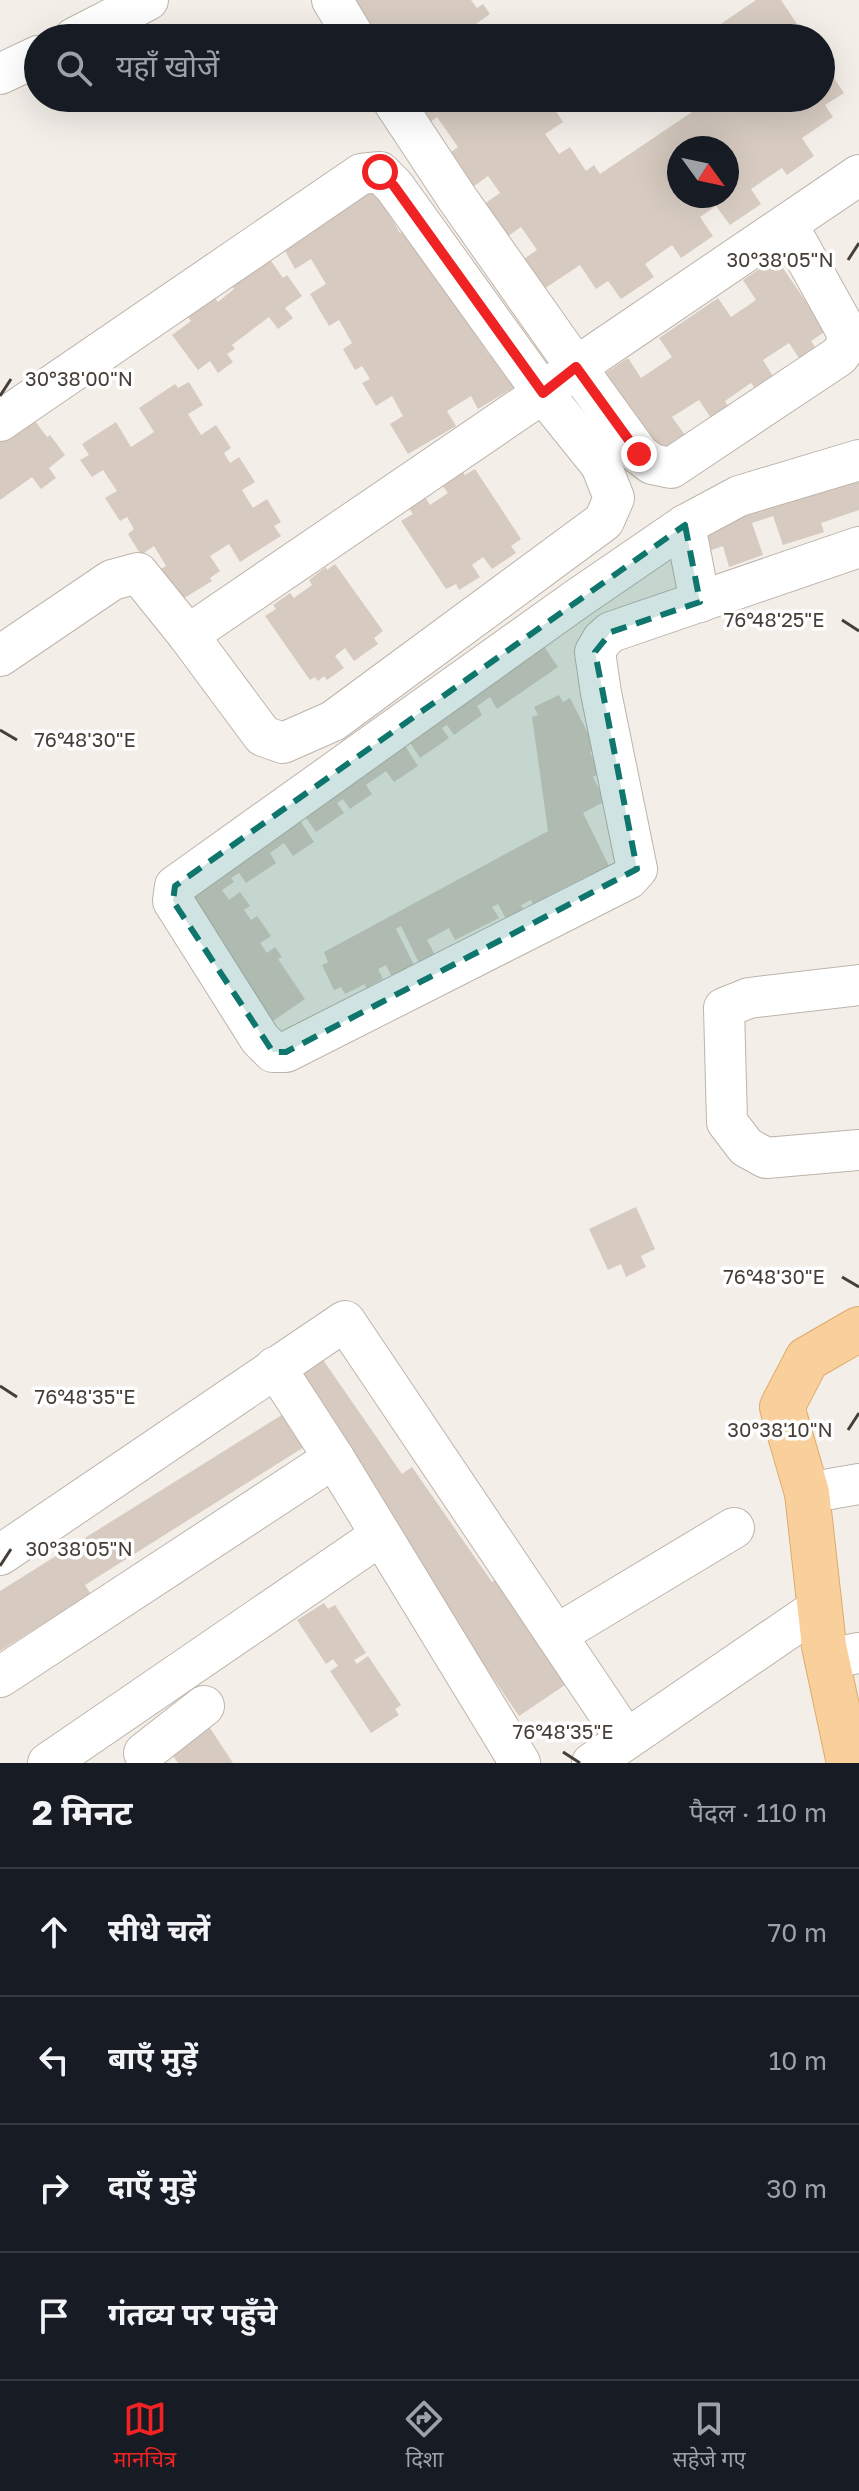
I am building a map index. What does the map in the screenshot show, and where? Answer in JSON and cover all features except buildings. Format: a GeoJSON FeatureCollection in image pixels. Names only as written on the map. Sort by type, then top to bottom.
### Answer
{"type":"FeatureCollection","features":[{"type":"Feature","properties":{"kind":"main road"},"geometry":{"type":"LineString","coordinates":[[849,1763],[843,1656],[820,1607],[807,1493],[782,1407],[807,1359],[859,1329]]}},
{"type":"Feature","properties":{"kind":"street"},"geometry":{"type":"LineString","coordinates":[[101,24],[148,0]]}},
{"type":"Feature","properties":{"kind":"street"},"geometry":{"type":"LineString","coordinates":[[332,0],[347,24]]}},
{"type":"Feature","properties":{"kind":"street"},"geometry":{"type":"LineString","coordinates":[[0,74],[24,63]]}},
{"type":"Feature","properties":{"kind":"street"},"geometry":{"type":"LineString","coordinates":[[400,112],[576,367],[639,454],[652,464],[671,468],[839,356],[850,341],[787,224]]}},
{"type":"Feature","properties":{"kind":"street"},"geometry":{"type":"LineString","coordinates":[[0,421],[361,174],[380,172],[394,186],[543,393],[601,465],[614,498],[604,521],[333,721],[283,743],[263,736],[138,573],[112,580],[0,656]]}},
{"type":"Feature","properties":{"kind":"street"},"geometry":{"type":"LineString","coordinates":[[188,635],[859,175]]}},
{"type":"Feature","properties":{"kind":"street"},"geometry":{"type":"LineString","coordinates":[[859,460],[739,496],[685,525],[175,886],[173,901],[260,1039],[273,1052],[286,1052],[628,879],[637,869],[601,693],[595,652],[602,640],[611,632],[859,547]]}},
{"type":"Feature","properties":{"kind":"street"},"geometry":{"type":"LineString","coordinates":[[685,525],[700,602]]}},
{"type":"Feature","properties":{"kind":"street"},"geometry":{"type":"LineString","coordinates":[[859,985],[749,998],[724,1008],[727,1122],[746,1147],[766,1158],[859,1150]]}},
{"type":"Feature","properties":{"kind":"street"},"geometry":{"type":"LineString","coordinates":[[0,1555],[345,1321],[626,1739]]}},
{"type":"Feature","properties":{"kind":"street"},"geometry":{"type":"LineString","coordinates":[[275,1367],[520,1763]]}},
{"type":"Feature","properties":{"kind":"street"},"geometry":{"type":"LineString","coordinates":[[0,1677],[334,1458]]}},
{"type":"Feature","properties":{"kind":"street"},"geometry":{"type":"LineString","coordinates":[[807,1493],[859,1484]]}},
{"type":"Feature","properties":{"kind":"street"},"geometry":{"type":"LineString","coordinates":[[556,1635],[734,1528]]}},
{"type":"Feature","properties":{"kind":"street"},"geometry":{"type":"LineString","coordinates":[[48,1763],[381,1535]]}},
{"type":"Feature","properties":{"kind":"street"},"geometry":{"type":"LineString","coordinates":[[592,1763],[820,1607]]}},
{"type":"Feature","properties":{"kind":"street"},"geometry":{"type":"LineString","coordinates":[[141,1760],[204,1706]]}},
{"type":"Feature","properties":{"kind":"highlighted area"},"geometry":{"type":"Polygon","coordinates":[[[685,525],[700,602],[611,632],[595,652],[637,869],[286,1052],[273,1052],[173,901],[175,886],[685,525]]]}},
{"type":"Feature","properties":{"kind":"route"},"geometry":{"type":"LineString","coordinates":[[380,172],[394,186],[543,393],[576,367],[639,454]]}}]}
